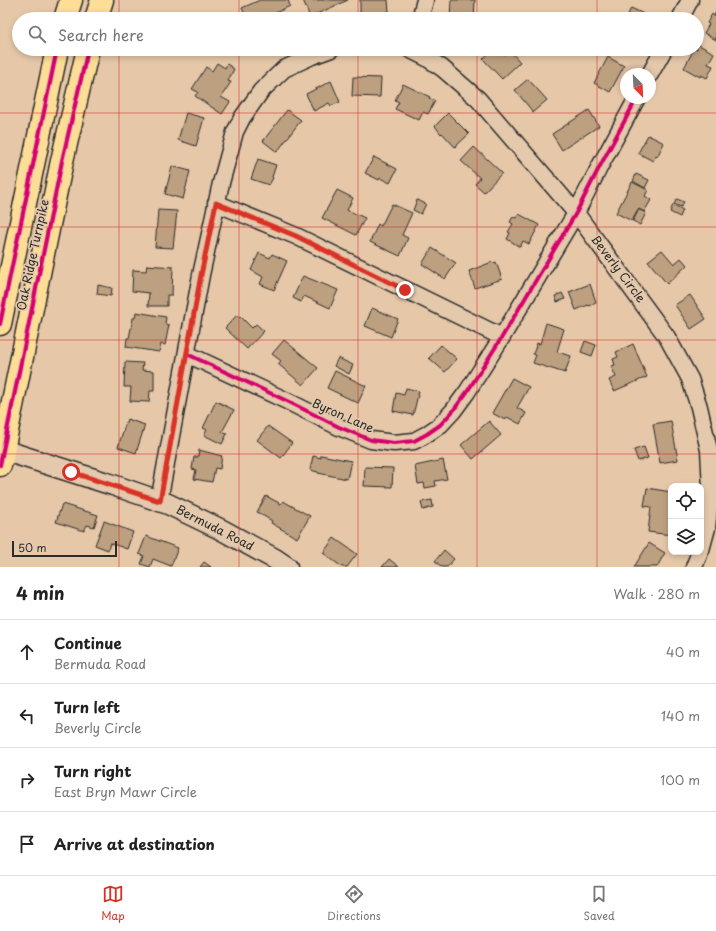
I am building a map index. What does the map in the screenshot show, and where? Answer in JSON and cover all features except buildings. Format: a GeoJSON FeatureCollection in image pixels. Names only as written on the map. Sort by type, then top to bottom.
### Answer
{"type":"FeatureCollection","features":[{"type":"Feature","properties":{"kind":"highway"},"geometry":{"type":"LineString","coordinates":[[68,12],[72,0]]}},
{"type":"Feature","properties":{"kind":"highway"},"geometry":{"type":"LineString","coordinates":[[98,12],[102,0]]}},
{"type":"Feature","properties":{"kind":"highway","name":"Oak Ridge Turnpike"},"geometry":{"type":"LineString","coordinates":[[0,324],[56,56]]}},
{"type":"Feature","properties":{"kind":"highway","name":"Oak Ridge Turnpike"},"geometry":{"type":"LineString","coordinates":[[1,455],[61,169],[86,56]]}},
{"type":"Feature","properties":{"kind":"street"},"geometry":{"type":"LineString","coordinates":[[422,12],[425,0]]}},
{"type":"Feature","properties":{"kind":"street"},"geometry":{"type":"LineString","coordinates":[[684,12],[690,0]]}},
{"type":"Feature","properties":{"kind":"street"},"geometry":{"type":"LineString","coordinates":[[160,501],[201,275],[216,203],[235,132],[242,118],[261,91],[284,68],[312,56]]}},
{"type":"Feature","properties":{"kind":"street","name":"Beverly Circle"},"geometry":{"type":"LineString","coordinates":[[423,56],[442,68],[478,99],[576,213],[667,337],[690,379],[699,407],[709,450],[711,488],[707,528],[704,540]]}},
{"type":"Feature","properties":{"kind":"street"},"geometry":{"type":"LineString","coordinates":[[653,68],[660,56]]}},
{"type":"Feature","properties":{"kind":"street","name":"Byron Lane"},"geometry":{"type":"LineString","coordinates":[[187,354],[287,401],[339,428],[371,440],[394,443],[414,440],[427,434],[440,425],[453,411],[502,337],[576,213],[634,104]]}},
{"type":"Feature","properties":{"kind":"street"},"geometry":{"type":"LineString","coordinates":[[216,203],[296,236],[502,337]]}},
{"type":"Feature","properties":{"kind":"street","name":"Bermuda Road"},"geometry":{"type":"LineString","coordinates":[[1,455],[113,485],[160,501],[222,530],[287,567]]}},
{"type":"Feature","properties":{"kind":"street","name":"Beverly Circle"},"geometry":{"type":"LineString","coordinates":[[694,567],[699,555]]}},
{"type":"Feature","properties":{"kind":"cycle path"},"geometry":{"type":"LineString","coordinates":[[0,324],[56,56]]}},
{"type":"Feature","properties":{"kind":"cycle path"},"geometry":{"type":"LineString","coordinates":[[0,465],[62,161],[86,56]]}},
{"type":"Feature","properties":{"kind":"cycle path"},"geometry":{"type":"LineString","coordinates":[[187,354],[339,427],[371,440],[394,443],[414,441],[427,434],[440,425],[453,411],[502,337],[576,213],[634,104]]}},
{"type":"Feature","properties":{"kind":"route"},"geometry":{"type":"LineString","coordinates":[[71,472],[160,501],[201,275],[216,203],[296,236],[405,290]]}}]}
